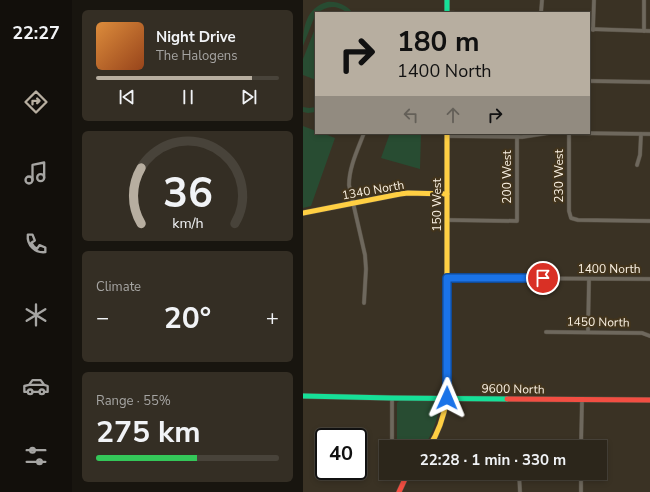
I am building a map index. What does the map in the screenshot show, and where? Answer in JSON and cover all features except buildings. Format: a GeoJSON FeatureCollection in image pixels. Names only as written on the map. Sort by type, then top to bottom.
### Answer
{"type":"FeatureCollection","features":[{"type":"Feature","properties":{"kind":"street"},"geometry":{"type":"LineString","coordinates":[[447,0],[447,12]]}},
{"type":"Feature","properties":{"kind":"street"},"geometry":{"type":"LineString","coordinates":[[541,12],[542,0]]}},
{"type":"Feature","properties":{"kind":"street"},"geometry":{"type":"LineString","coordinates":[[594,0],[591,29],[650,31]]}},
{"type":"Feature","properties":{"kind":"street"},"geometry":{"type":"LineString","coordinates":[[644,0],[644,30]]}},
{"type":"Feature","properties":{"kind":"street"},"geometry":{"type":"LineString","coordinates":[[590,81],[650,82]]}},
{"type":"Feature","properties":{"kind":"street"},"geometry":{"type":"LineString","coordinates":[[590,133],[650,134]]}},
{"type":"Feature","properties":{"kind":"street"},"geometry":{"type":"LineString","coordinates":[[364,134],[349,178],[349,185],[365,256],[366,268],[364,303]]}},
{"type":"Feature","properties":{"kind":"street"},"geometry":{"type":"LineString","coordinates":[[447,135],[517,135],[522,138],[543,134]]}},
{"type":"Feature","properties":{"kind":"street","name":"230 West"},"geometry":{"type":"LineString","coordinates":[[571,134],[569,211],[571,218],[578,220],[650,222]]}},
{"type":"Feature","properties":{"kind":"street"},"geometry":{"type":"LineString","coordinates":[[637,165],[640,155],[641,134]]}},
{"type":"Feature","properties":{"kind":"street","name":"150 West"},"geometry":{"type":"LineString","coordinates":[[433,440],[440,428],[447,398],[447,135]]}},
{"type":"Feature","properties":{"kind":"street","name":"200 West"},"geometry":{"type":"LineString","coordinates":[[447,220],[517,221],[517,135]]}},
{"type":"Feature","properties":{"kind":"street","name":"1340 North"},"geometry":{"type":"LineString","coordinates":[[303,213],[408,193],[447,194]]}},
{"type":"Feature","properties":{"kind":"street","name":"1400 North"},"geometry":{"type":"LineString","coordinates":[[447,278],[650,279]]}},
{"type":"Feature","properties":{"kind":"street"},"geometry":{"type":"LineString","coordinates":[[588,332],[589,279]]}},
{"type":"Feature","properties":{"kind":"street","name":"1450 North"},"geometry":{"type":"LineString","coordinates":[[546,332],[642,333],[650,336]]}},
{"type":"Feature","properties":{"kind":"street","name":"9600 North"},"geometry":{"type":"LineString","coordinates":[[303,396],[650,400]]}},
{"type":"Feature","properties":{"kind":"street"},"geometry":{"type":"LineString","coordinates":[[392,398],[392,440]]}},
{"type":"Feature","properties":{"kind":"street"},"geometry":{"type":"LineString","coordinates":[[581,440],[582,400]]}},
{"type":"Feature","properties":{"kind":"street"},"geometry":{"type":"LineString","coordinates":[[399,492],[405,480]]}},
{"type":"Feature","properties":{"kind":"street"},"geometry":{"type":"LineString","coordinates":[[519,480],[519,492]]}},
{"type":"Feature","properties":{"kind":"street"},"geometry":{"type":"LineString","coordinates":[[581,480],[581,492]]}},
{"type":"Feature","properties":{"kind":"green space"},"geometry":{"type":"Polygon","coordinates":[[[327,2],[335,2],[348,8],[352,12],[346,12],[334,7],[315,12],[303,46],[307,19],[314,9],[327,2]]]}},
{"type":"Feature","properties":{"kind":"green space"},"geometry":{"type":"Polygon","coordinates":[[[315,29],[315,80],[303,75],[303,59],[315,29]]]}},
{"type":"Feature","properties":{"kind":"green space"},"geometry":{"type":"Polygon","coordinates":[[[303,107],[315,107],[315,112],[303,112],[303,107]]]}},
{"type":"Feature","properties":{"kind":"green space"},"geometry":{"type":"Polygon","coordinates":[[[303,126],[315,131],[315,134],[325,134],[335,138],[311,206],[303,208],[303,126]]]}},
{"type":"Feature","properties":{"kind":"green space"},"geometry":{"type":"Polygon","coordinates":[[[390,134],[421,134],[420,169],[381,158],[390,134]]]}},
{"type":"Feature","properties":{"kind":"green space"},"geometry":{"type":"Polygon","coordinates":[[[400,400],[437,401],[440,404],[434,426],[428,440],[397,440],[397,403],[400,400]]]}},
{"type":"Feature","properties":{"kind":"traffic: fast"},"geometry":{"type":"LineString","coordinates":[[447,0],[447,12]]}},
{"type":"Feature","properties":{"kind":"traffic: fast"},"geometry":{"type":"LineString","coordinates":[[303,396],[507,399]]}},
{"type":"Feature","properties":{"kind":"traffic: slow"},"geometry":{"type":"LineString","coordinates":[[433,440],[441,424],[447,398],[447,134]]}},
{"type":"Feature","properties":{"kind":"traffic: slow"},"geometry":{"type":"LineString","coordinates":[[303,213],[400,194],[447,194]]}},
{"type":"Feature","properties":{"kind":"traffic: jam"},"geometry":{"type":"LineString","coordinates":[[507,399],[650,400]]}},
{"type":"Feature","properties":{"kind":"traffic: jam"},"geometry":{"type":"LineString","coordinates":[[399,492],[405,480]]}},
{"type":"Feature","properties":{"kind":"route"},"geometry":{"type":"LineString","coordinates":[[447,398],[447,278],[543,278]]}}]}
